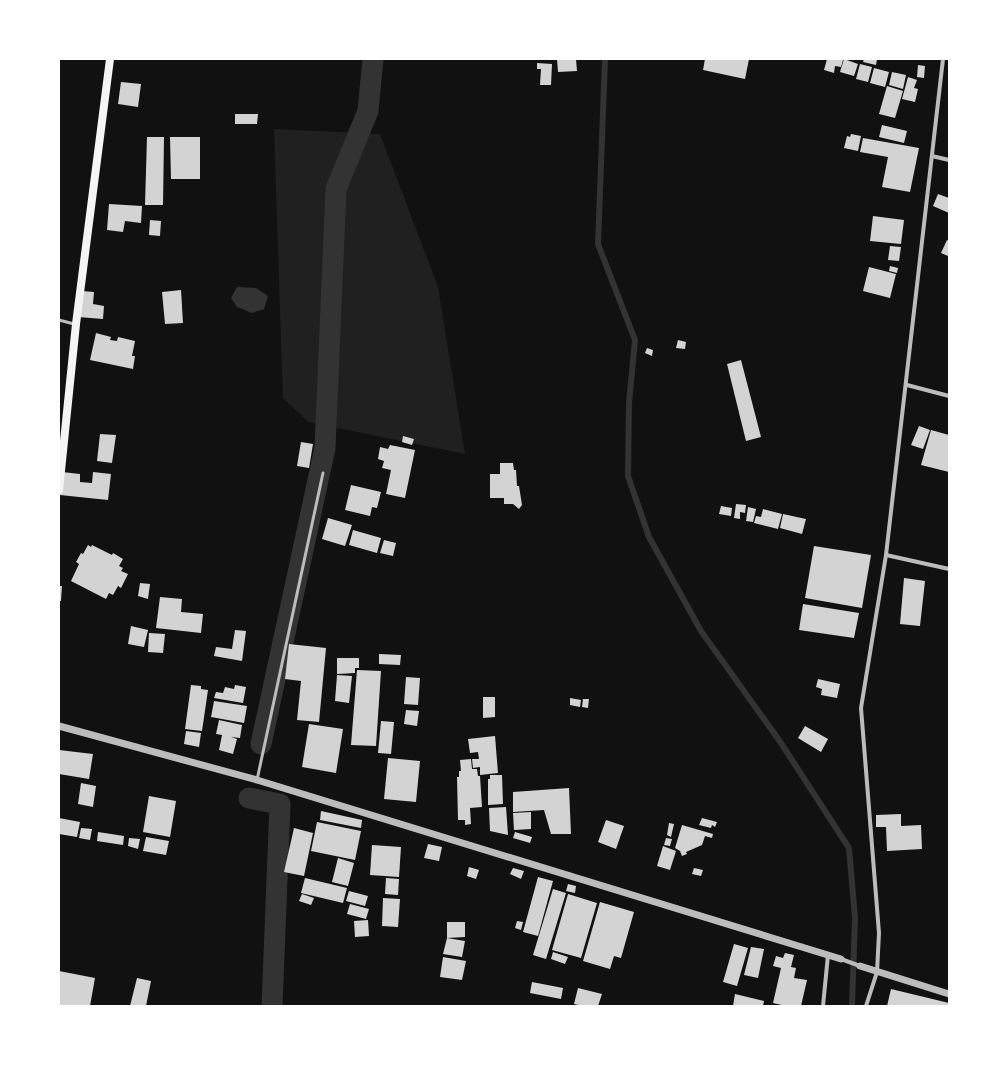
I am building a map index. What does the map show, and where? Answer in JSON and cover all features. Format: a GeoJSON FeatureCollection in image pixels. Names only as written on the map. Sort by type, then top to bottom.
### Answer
{"type":"FeatureCollection","features":[{"type":"Feature","properties":{"kind":"main road"},"geometry":{"type":"LineString","coordinates":[[59,490],[76,324],[110,59]]}},
{"type":"Feature","properties":{"kind":"street"},"geometry":{"type":"LineString","coordinates":[[866,1006],[877,972],[879,933],[861,708],[886,555],[907,385],[943,59]]}},
{"type":"Feature","properties":{"kind":"street"},"geometry":{"type":"LineString","coordinates":[[932,156],[949,160]]}},
{"type":"Feature","properties":{"kind":"street"},"geometry":{"type":"LineString","coordinates":[[907,385],[949,396]]}},
{"type":"Feature","properties":{"kind":"street"},"geometry":{"type":"LineString","coordinates":[[886,555],[949,569]]}},
{"type":"Feature","properties":{"kind":"street"},"geometry":{"type":"LineString","coordinates":[[59,726],[257,780],[828,954],[877,972],[949,994]]}},
{"type":"Feature","properties":{"kind":"street"},"geometry":{"type":"LineString","coordinates":[[823,1006],[828,954]]}},
{"type":"Feature","properties":{"kind":"lane"},"geometry":{"type":"LineString","coordinates":[[59,320],[76,324]]}},
{"type":"Feature","properties":{"kind":"lane"},"geometry":{"type":"LineString","coordinates":[[257,780],[323,473]]}},
{"type":"Feature","properties":{"kind":"shaded area"},"geometry":{"type":"Polygon","coordinates":[[[274,129],[380,134],[438,287],[465,454],[308,422],[283,398],[274,129]]]}},
{"type":"Feature","properties":{"kind":"shaded area"},"geometry":{"type":"Polygon","coordinates":[[[237,287],[256,288],[268,296],[264,309],[252,313],[237,307],[231,298],[237,287]]]}},
{"type":"Feature","properties":{"kind":"building"},"geometry":{"type":"Polygon","coordinates":[[[557,59],[576,59],[577,71],[558,72],[557,59]]]}},
{"type":"Feature","properties":{"kind":"building"},"geometry":{"type":"Polygon","coordinates":[[[705,59],[749,59],[745,79],[703,70],[705,59]]]}},
{"type":"Feature","properties":{"kind":"building"},"geometry":{"type":"Polygon","coordinates":[[[827,59],[843,60],[841,67],[835,66],[834,73],[824,70],[827,59]]]}},
{"type":"Feature","properties":{"kind":"building"},"geometry":{"type":"Polygon","coordinates":[[[844,59],[858,64],[854,76],[840,72],[844,59]]]}},
{"type":"Feature","properties":{"kind":"building"},"geometry":{"type":"Polygon","coordinates":[[[864,59],[877,59],[876,65],[863,62],[864,59]]]}},
{"type":"Feature","properties":{"kind":"building"},"geometry":{"type":"Polygon","coordinates":[[[537,63],[552,64],[551,85],[540,85],[541,69],[537,69],[537,63]]]}},
{"type":"Feature","properties":{"kind":"building"},"geometry":{"type":"Polygon","coordinates":[[[860,64],[872,67],[868,82],[856,79],[860,64]]]}},
{"type":"Feature","properties":{"kind":"building"},"geometry":{"type":"Polygon","coordinates":[[[918,65],[925,66],[924,78],[917,77],[918,65]]]}},
{"type":"Feature","properties":{"kind":"building"},"geometry":{"type":"Polygon","coordinates":[[[874,68],[889,72],[885,87],[870,83],[874,68]]]}},
{"type":"Feature","properties":{"kind":"building"},"geometry":{"type":"Polygon","coordinates":[[[892,72],[906,75],[903,89],[889,85],[892,72]]]}},
{"type":"Feature","properties":{"kind":"building"},"geometry":{"type":"Polygon","coordinates":[[[908,77],[917,80],[914,88],[918,89],[915,102],[902,99],[908,77]]]}},
{"type":"Feature","properties":{"kind":"building"},"geometry":{"type":"Polygon","coordinates":[[[121,82],[141,84],[138,107],[118,104],[121,82]]]}},
{"type":"Feature","properties":{"kind":"building"},"geometry":{"type":"Polygon","coordinates":[[[887,86],[903,91],[895,118],[879,114],[887,86]]]}},
{"type":"Feature","properties":{"kind":"building"},"geometry":{"type":"Polygon","coordinates":[[[235,114],[258,114],[257,124],[235,124],[235,114]]]}},
{"type":"Feature","properties":{"kind":"building"},"geometry":{"type":"Polygon","coordinates":[[[882,125],[907,131],[904,143],[879,137],[882,125]]]}},
{"type":"Feature","properties":{"kind":"building"},"geometry":{"type":"Polygon","coordinates":[[[851,134],[861,136],[858,151],[844,148],[847,136],[850,137],[851,134]]]}},
{"type":"Feature","properties":{"kind":"building"},"geometry":{"type":"Polygon","coordinates":[[[147,137],[164,137],[163,205],[145,205],[147,137]]]}},
{"type":"Feature","properties":{"kind":"building"},"geometry":{"type":"Polygon","coordinates":[[[170,137],[200,137],[200,179],[171,179],[170,137]]]}},
{"type":"Feature","properties":{"kind":"building"},"geometry":{"type":"Polygon","coordinates":[[[863,138],[919,148],[910,192],[882,187],[888,157],[860,152],[863,138]]]}},
{"type":"Feature","properties":{"kind":"building"},"geometry":{"type":"Polygon","coordinates":[[[938,194],[949,198],[949,213],[933,206],[938,194]]]}},
{"type":"Feature","properties":{"kind":"building"},"geometry":{"type":"Polygon","coordinates":[[[109,204],[142,206],[141,223],[125,221],[123,232],[107,230],[109,204]]]}},
{"type":"Feature","properties":{"kind":"building"},"geometry":{"type":"Polygon","coordinates":[[[873,216],[904,220],[901,244],[870,241],[873,216]]]}},
{"type":"Feature","properties":{"kind":"building"},"geometry":{"type":"Polygon","coordinates":[[[150,220],[161,221],[160,236],[149,235],[150,220]]]}},
{"type":"Feature","properties":{"kind":"building"},"geometry":{"type":"Polygon","coordinates":[[[947,240],[949,241],[948,256],[941,253],[947,240]]]}},
{"type":"Feature","properties":{"kind":"building"},"geometry":{"type":"Polygon","coordinates":[[[890,246],[901,247],[899,261],[888,260],[890,246]]]}},
{"type":"Feature","properties":{"kind":"building"},"geometry":{"type":"Polygon","coordinates":[[[890,266],[898,268],[897,273],[889,271],[890,266]]]}},
{"type":"Feature","properties":{"kind":"building"},"geometry":{"type":"Polygon","coordinates":[[[869,267],[896,274],[890,298],[863,291],[869,267]]]}},
{"type":"Feature","properties":{"kind":"building"},"geometry":{"type":"Polygon","coordinates":[[[181,290],[183,323],[165,324],[162,292],[181,290]]]}},
{"type":"Feature","properties":{"kind":"building"},"geometry":{"type":"Polygon","coordinates":[[[81,291],[94,292],[93,304],[104,306],[103,319],[78,317],[81,291]]]}},
{"type":"Feature","properties":{"kind":"building"},"geometry":{"type":"Polygon","coordinates":[[[96,333],[111,337],[110,340],[117,341],[118,337],[135,341],[132,356],[135,356],[133,369],[90,360],[96,333]]]}},
{"type":"Feature","properties":{"kind":"building"},"geometry":{"type":"Polygon","coordinates":[[[678,340],[686,342],[685,349],[676,348],[678,340]]]}},
{"type":"Feature","properties":{"kind":"building"},"geometry":{"type":"Polygon","coordinates":[[[647,348],[653,350],[652,356],[645,353],[647,348]]]}},
{"type":"Feature","properties":{"kind":"building"},"geometry":{"type":"Polygon","coordinates":[[[741,360],[761,437],[746,441],[727,364],[741,360]]]}},
{"type":"Feature","properties":{"kind":"building"},"geometry":{"type":"Polygon","coordinates":[[[919,426],[930,430],[923,449],[911,445],[919,426]]]}},
{"type":"Feature","properties":{"kind":"building"},"geometry":{"type":"Polygon","coordinates":[[[931,430],[949,435],[949,472],[921,465],[931,430]]]}},
{"type":"Feature","properties":{"kind":"building"},"geometry":{"type":"Polygon","coordinates":[[[100,434],[116,435],[112,463],[97,461],[100,434]]]}},
{"type":"Feature","properties":{"kind":"building"},"geometry":{"type":"Polygon","coordinates":[[[403,436],[414,439],[412,445],[402,442],[403,436]]]}},
{"type":"Feature","properties":{"kind":"building"},"geometry":{"type":"Polygon","coordinates":[[[301,442],[313,444],[309,468],[297,466],[301,442]]]}},
{"type":"Feature","properties":{"kind":"building"},"geometry":{"type":"Polygon","coordinates":[[[390,445],[415,450],[405,498],[386,494],[391,470],[382,468],[384,461],[378,459],[380,447],[388,449],[390,445]]]}},
{"type":"Feature","properties":{"kind":"building"},"geometry":{"type":"Polygon","coordinates":[[[500,463],[513,463],[514,470],[516,470],[517,486],[519,486],[522,505],[519,509],[513,504],[504,504],[504,498],[490,498],[490,474],[500,474],[500,463]]]}},
{"type":"Feature","properties":{"kind":"building"},"geometry":{"type":"Polygon","coordinates":[[[62,472],[80,474],[80,482],[92,483],[93,472],[111,474],[108,500],[60,495],[62,472]]]}},
{"type":"Feature","properties":{"kind":"building"},"geometry":{"type":"Polygon","coordinates":[[[351,485],[381,492],[377,508],[372,507],[370,516],[345,510],[351,485]]]}},
{"type":"Feature","properties":{"kind":"building"},"geometry":{"type":"Polygon","coordinates":[[[736,504],[746,505],[745,513],[740,512],[740,519],[734,518],[736,504]]]}},
{"type":"Feature","properties":{"kind":"building"},"geometry":{"type":"Polygon","coordinates":[[[721,506],[732,508],[731,516],[719,514],[721,506]]]}},
{"type":"Feature","properties":{"kind":"building"},"geometry":{"type":"Polygon","coordinates":[[[748,507],[756,509],[753,522],[746,521],[748,507]]]}},
{"type":"Feature","properties":{"kind":"building"},"geometry":{"type":"Polygon","coordinates":[[[763,509],[782,514],[778,529],[754,523],[756,516],[761,517],[763,509]]]}},
{"type":"Feature","properties":{"kind":"building"},"geometry":{"type":"Polygon","coordinates":[[[783,514],[806,519],[802,534],[780,528],[783,514]]]}},
{"type":"Feature","properties":{"kind":"building"},"geometry":{"type":"Polygon","coordinates":[[[328,518],[352,525],[345,546],[322,539],[328,518]]]}},
{"type":"Feature","properties":{"kind":"building"},"geometry":{"type":"Polygon","coordinates":[[[353,530],[381,538],[377,553],[349,545],[353,530]]]}},
{"type":"Feature","properties":{"kind":"building"},"geometry":{"type":"Polygon","coordinates":[[[384,540],[396,543],[393,556],[380,553],[384,540]]]}},
{"type":"Feature","properties":{"kind":"building"},"geometry":{"type":"Polygon","coordinates":[[[88,545],[91,547],[92,545],[112,555],[113,553],[123,559],[119,566],[123,568],[121,571],[128,574],[121,588],[118,586],[113,595],[109,593],[106,599],[71,581],[79,564],[76,562],[88,545]]]}},
{"type":"Feature","properties":{"kind":"building"},"geometry":{"type":"Polygon","coordinates":[[[814,546],[871,555],[862,608],[805,598],[814,546]]]}},
{"type":"Feature","properties":{"kind":"building"},"geometry":{"type":"Polygon","coordinates":[[[904,578],[925,581],[920,626],[900,624],[904,578]]]}},
{"type":"Feature","properties":{"kind":"building"},"geometry":{"type":"Polygon","coordinates":[[[140,583],[150,584],[148,599],[138,596],[140,583]]]}},
{"type":"Feature","properties":{"kind":"building"},"geometry":{"type":"Polygon","coordinates":[[[59,586],[62,586],[61,601],[59,601],[59,586]]]}},
{"type":"Feature","properties":{"kind":"building"},"geometry":{"type":"Polygon","coordinates":[[[160,597],[182,599],[181,612],[203,614],[201,633],[156,628],[160,597]]]}},
{"type":"Feature","properties":{"kind":"building"},"geometry":{"type":"Polygon","coordinates":[[[803,604],[859,613],[854,638],[799,630],[803,604]]]}},
{"type":"Feature","properties":{"kind":"building"},"geometry":{"type":"Polygon","coordinates":[[[131,626],[148,630],[144,647],[128,644],[131,626]]]}},
{"type":"Feature","properties":{"kind":"building"},"geometry":{"type":"Polygon","coordinates":[[[235,630],[246,631],[242,661],[214,656],[216,647],[232,649],[235,630]]]}},
{"type":"Feature","properties":{"kind":"building"},"geometry":{"type":"Polygon","coordinates":[[[149,633],[165,634],[163,653],[148,652],[149,633]]]}},
{"type":"Feature","properties":{"kind":"building"},"geometry":{"type":"Polygon","coordinates":[[[289,644],[326,648],[319,722],[297,720],[301,681],[285,679],[289,644]]]}},
{"type":"Feature","properties":{"kind":"building"},"geometry":{"type":"Polygon","coordinates":[[[379,654],[401,655],[400,665],[379,664],[379,654]]]}},
{"type":"Feature","properties":{"kind":"building"},"geometry":{"type":"Polygon","coordinates":[[[337,658],[359,658],[359,668],[355,668],[355,673],[337,674],[337,658]]]}},
{"type":"Feature","properties":{"kind":"building"},"geometry":{"type":"Polygon","coordinates":[[[357,670],[381,671],[376,746],[351,745],[357,670]]]}},
{"type":"Feature","properties":{"kind":"building"},"geometry":{"type":"Polygon","coordinates":[[[337,675],[352,676],[349,703],[335,701],[337,675]]]}},
{"type":"Feature","properties":{"kind":"building"},"geometry":{"type":"Polygon","coordinates":[[[406,677],[420,678],[418,705],[404,704],[406,677]]]}},
{"type":"Feature","properties":{"kind":"building"},"geometry":{"type":"Polygon","coordinates":[[[818,679],[840,684],[837,698],[821,695],[822,689],[816,687],[818,679]]]}},
{"type":"Feature","properties":{"kind":"building"},"geometry":{"type":"Polygon","coordinates":[[[191,685],[201,686],[201,689],[208,690],[202,731],[185,729],[191,685]]]}},
{"type":"Feature","properties":{"kind":"building"},"geometry":{"type":"Polygon","coordinates":[[[235,685],[246,687],[243,703],[214,698],[216,692],[223,693],[225,687],[234,689],[235,685]]]}},
{"type":"Feature","properties":{"kind":"building"},"geometry":{"type":"Polygon","coordinates":[[[483,697],[495,697],[495,717],[483,718],[483,697]]]}},
{"type":"Feature","properties":{"kind":"building"},"geometry":{"type":"Polygon","coordinates":[[[570,698],[581,700],[580,707],[570,705],[570,698]]]}},
{"type":"Feature","properties":{"kind":"building"},"geometry":{"type":"Polygon","coordinates":[[[583,699],[589,699],[588,708],[582,707],[583,699]]]}},
{"type":"Feature","properties":{"kind":"building"},"geometry":{"type":"Polygon","coordinates":[[[214,701],[247,706],[244,723],[211,717],[214,701]]]}},
{"type":"Feature","properties":{"kind":"building"},"geometry":{"type":"Polygon","coordinates":[[[406,710],[419,711],[417,726],[404,724],[406,710]]]}},
{"type":"Feature","properties":{"kind":"building"},"geometry":{"type":"Polygon","coordinates":[[[219,720],[242,725],[240,738],[231,737],[237,739],[233,754],[219,750],[222,735],[216,734],[219,720]]]}},
{"type":"Feature","properties":{"kind":"building"},"geometry":{"type":"Polygon","coordinates":[[[381,721],[394,722],[391,754],[378,753],[381,721]]]}},
{"type":"Feature","properties":{"kind":"building"},"geometry":{"type":"Polygon","coordinates":[[[309,724],[343,729],[336,773],[302,767],[309,724]]]}},
{"type":"Feature","properties":{"kind":"building"},"geometry":{"type":"Polygon","coordinates":[[[805,726],[828,739],[821,752],[798,738],[805,726]]]}},
{"type":"Feature","properties":{"kind":"building"},"geometry":{"type":"Polygon","coordinates":[[[186,731],[201,733],[199,747],[184,744],[186,731]]]}},
{"type":"Feature","properties":{"kind":"building"},"geometry":{"type":"Polygon","coordinates":[[[495,736],[498,773],[480,775],[480,767],[473,768],[472,759],[479,759],[478,752],[470,753],[468,739],[495,736]]]}},
{"type":"Feature","properties":{"kind":"building"},"geometry":{"type":"Polygon","coordinates":[[[59,750],[93,754],[89,779],[59,774],[59,750]]]}},
{"type":"Feature","properties":{"kind":"building"},"geometry":{"type":"Polygon","coordinates":[[[388,758],[420,761],[416,802],[384,799],[388,758]]]}},
{"type":"Feature","properties":{"kind":"building"},"geometry":{"type":"Polygon","coordinates":[[[471,759],[472,769],[477,769],[478,776],[480,776],[482,807],[470,808],[471,824],[465,825],[465,820],[458,820],[457,777],[459,777],[459,771],[461,771],[460,760],[471,759]]]}},
{"type":"Feature","properties":{"kind":"building"},"geometry":{"type":"Polygon","coordinates":[[[490,775],[502,775],[503,804],[488,805],[488,779],[490,779],[490,775]]]}},
{"type":"Feature","properties":{"kind":"building"},"geometry":{"type":"Polygon","coordinates":[[[81,783],[96,786],[93,807],[78,804],[81,783]]]}},
{"type":"Feature","properties":{"kind":"building"},"geometry":{"type":"Polygon","coordinates":[[[569,788],[571,834],[551,834],[544,810],[513,812],[513,792],[569,788]]]}},
{"type":"Feature","properties":{"kind":"building"},"geometry":{"type":"Polygon","coordinates":[[[149,796],[176,801],[170,837],[143,832],[149,796]]]}},
{"type":"Feature","properties":{"kind":"building"},"geometry":{"type":"Polygon","coordinates":[[[506,807],[508,835],[490,831],[489,808],[506,807]]]}},
{"type":"Feature","properties":{"kind":"building"},"geometry":{"type":"Polygon","coordinates":[[[321,811],[362,820],[361,828],[320,820],[321,811]]]}},
{"type":"Feature","properties":{"kind":"building"},"geometry":{"type":"Polygon","coordinates":[[[531,812],[531,829],[514,830],[513,813],[531,812]]]}},
{"type":"Feature","properties":{"kind":"building"},"geometry":{"type":"Polygon","coordinates":[[[901,814],[901,826],[921,825],[922,849],[887,851],[886,827],[876,827],[876,815],[901,814]]]}},
{"type":"Feature","properties":{"kind":"building"},"geometry":{"type":"Polygon","coordinates":[[[59,818],[80,822],[77,837],[59,834],[59,818]]]}},
{"type":"Feature","properties":{"kind":"building"},"geometry":{"type":"Polygon","coordinates":[[[702,818],[717,822],[715,827],[712,825],[711,828],[699,825],[702,818]]]}},
{"type":"Feature","properties":{"kind":"building"},"geometry":{"type":"Polygon","coordinates":[[[606,820],[624,826],[616,849],[598,842],[606,820]]]}},
{"type":"Feature","properties":{"kind":"building"},"geometry":{"type":"Polygon","coordinates":[[[317,822],[361,831],[355,860],[311,851],[317,822]]]}},
{"type":"Feature","properties":{"kind":"building"},"geometry":{"type":"Polygon","coordinates":[[[669,823],[674,824],[671,837],[667,835],[669,823]]]}},
{"type":"Feature","properties":{"kind":"building"},"geometry":{"type":"Polygon","coordinates":[[[682,825],[713,834],[712,838],[705,836],[702,845],[686,852],[687,854],[682,856],[680,851],[675,848],[682,825]]]}},
{"type":"Feature","properties":{"kind":"building"},"geometry":{"type":"Polygon","coordinates":[[[81,828],[92,829],[90,840],[79,838],[81,828]]]}},
{"type":"Feature","properties":{"kind":"building"},"geometry":{"type":"Polygon","coordinates":[[[294,828],[313,833],[304,876],[284,872],[294,828]]]}},
{"type":"Feature","properties":{"kind":"building"},"geometry":{"type":"Polygon","coordinates":[[[98,832],[124,836],[123,845],[97,841],[98,832]]]}},
{"type":"Feature","properties":{"kind":"building"},"geometry":{"type":"Polygon","coordinates":[[[515,832],[532,837],[530,843],[513,838],[515,832]]]}},
{"type":"Feature","properties":{"kind":"building"},"geometry":{"type":"Polygon","coordinates":[[[146,837],[169,841],[166,855],[143,851],[146,837]]]}},
{"type":"Feature","properties":{"kind":"building"},"geometry":{"type":"Polygon","coordinates":[[[129,838],[140,839],[138,849],[128,846],[129,838]]]}},
{"type":"Feature","properties":{"kind":"building"},"geometry":{"type":"Polygon","coordinates":[[[666,838],[672,839],[670,846],[664,845],[666,838]]]}},
{"type":"Feature","properties":{"kind":"building"},"geometry":{"type":"Polygon","coordinates":[[[428,844],[442,847],[439,861],[424,858],[428,844]]]}},
{"type":"Feature","properties":{"kind":"building"},"geometry":{"type":"Polygon","coordinates":[[[372,845],[401,847],[399,877],[370,875],[372,845]]]}},
{"type":"Feature","properties":{"kind":"building"},"geometry":{"type":"Polygon","coordinates":[[[663,846],[676,851],[670,870],[657,866],[663,846]]]}},
{"type":"Feature","properties":{"kind":"building"},"geometry":{"type":"Polygon","coordinates":[[[338,858],[354,863],[348,886],[332,882],[338,858]]]}},
{"type":"Feature","properties":{"kind":"building"},"geometry":{"type":"Polygon","coordinates":[[[469,867],[479,870],[476,879],[467,876],[469,867]]]}},
{"type":"Feature","properties":{"kind":"building"},"geometry":{"type":"Polygon","coordinates":[[[513,868],[524,871],[521,879],[510,874],[513,868]]]}},
{"type":"Feature","properties":{"kind":"building"},"geometry":{"type":"Polygon","coordinates":[[[694,868],[703,870],[701,876],[692,874],[694,868]]]}},
{"type":"Feature","properties":{"kind":"building"},"geometry":{"type":"Polygon","coordinates":[[[538,877],[553,881],[538,936],[523,932],[538,877]]]}},
{"type":"Feature","properties":{"kind":"building"},"geometry":{"type":"Polygon","coordinates":[[[305,878],[347,888],[343,903],[301,893],[305,878]]]}},
{"type":"Feature","properties":{"kind":"building"},"geometry":{"type":"Polygon","coordinates":[[[386,878],[399,879],[398,895],[385,894],[386,878]]]}},
{"type":"Feature","properties":{"kind":"building"},"geometry":{"type":"Polygon","coordinates":[[[568,884],[576,886],[575,893],[566,891],[568,884]]]}},
{"type":"Feature","properties":{"kind":"building"},"geometry":{"type":"Polygon","coordinates":[[[553,889],[566,893],[546,959],[533,955],[553,889]]]}},
{"type":"Feature","properties":{"kind":"building"},"geometry":{"type":"Polygon","coordinates":[[[349,891],[368,896],[365,906],[346,901],[349,891]]]}},
{"type":"Feature","properties":{"kind":"building"},"geometry":{"type":"Polygon","coordinates":[[[302,894],[314,898],[311,905],[299,901],[302,894]]]}},
{"type":"Feature","properties":{"kind":"building"},"geometry":{"type":"Polygon","coordinates":[[[568,894],[597,903],[581,958],[552,950],[568,894]]]}},
{"type":"Feature","properties":{"kind":"building"},"geometry":{"type":"Polygon","coordinates":[[[383,898],[400,899],[398,927],[382,926],[383,898]]]}},
{"type":"Feature","properties":{"kind":"building"},"geometry":{"type":"Polygon","coordinates":[[[600,902],[634,912],[621,958],[614,956],[610,969],[583,961],[600,902]]]}},
{"type":"Feature","properties":{"kind":"building"},"geometry":{"type":"Polygon","coordinates":[[[350,904],[369,909],[366,919],[347,914],[350,904]]]}},
{"type":"Feature","properties":{"kind":"building"},"geometry":{"type":"Polygon","coordinates":[[[368,920],[369,936],[355,937],[354,921],[368,920]]]}},
{"type":"Feature","properties":{"kind":"building"},"geometry":{"type":"Polygon","coordinates":[[[517,921],[523,922],[521,930],[515,928],[517,921]]]}},
{"type":"Feature","properties":{"kind":"building"},"geometry":{"type":"Polygon","coordinates":[[[447,922],[465,922],[465,937],[447,938],[447,922]]]}},
{"type":"Feature","properties":{"kind":"building"},"geometry":{"type":"Polygon","coordinates":[[[447,938],[465,941],[462,957],[443,954],[447,938]]]}},
{"type":"Feature","properties":{"kind":"building"},"geometry":{"type":"Polygon","coordinates":[[[734,944],[748,948],[737,986],[723,982],[734,944]]]}},
{"type":"Feature","properties":{"kind":"building"},"geometry":{"type":"Polygon","coordinates":[[[751,947],[764,949],[758,978],[744,975],[751,947]]]}},
{"type":"Feature","properties":{"kind":"building"},"geometry":{"type":"Polygon","coordinates":[[[553,952],[568,957],[565,964],[551,959],[553,952]]]}},
{"type":"Feature","properties":{"kind":"building"},"geometry":{"type":"Polygon","coordinates":[[[785,953],[794,955],[791,967],[796,968],[794,978],[807,980],[801,1006],[786,1006],[773,1003],[781,968],[773,966],[776,956],[783,958],[785,953]]]}},
{"type":"Feature","properties":{"kind":"building"},"geometry":{"type":"Polygon","coordinates":[[[443,957],[466,961],[462,980],[440,977],[443,957]]]}},
{"type":"Feature","properties":{"kind":"building"},"geometry":{"type":"Polygon","coordinates":[[[59,971],[95,978],[90,1006],[59,1006],[59,971]]]}},
{"type":"Feature","properties":{"kind":"building"},"geometry":{"type":"Polygon","coordinates":[[[137,978],[151,981],[146,1006],[130,1006],[137,978]]]}},
{"type":"Feature","properties":{"kind":"building"},"geometry":{"type":"Polygon","coordinates":[[[532,982],[563,988],[561,999],[530,993],[532,982]]]}},
{"type":"Feature","properties":{"kind":"building"},"geometry":{"type":"Polygon","coordinates":[[[578,988],[602,994],[598,1006],[583,1006],[574,1004],[578,988]]]}},
{"type":"Feature","properties":{"kind":"building"},"geometry":{"type":"Polygon","coordinates":[[[891,989],[949,1003],[949,1006],[887,1006],[891,989]]]}},
{"type":"Feature","properties":{"kind":"building"},"geometry":{"type":"Polygon","coordinates":[[[735,994],[764,1001],[763,1006],[733,1006],[735,994]]]}},
{"type":"Feature","properties":{"kind":"waterway"},"geometry":{"type":"LineString","coordinates":[[261,744],[325,448],[336,189],[368,111],[373,59]]}},
{"type":"Feature","properties":{"kind":"waterway"},"geometry":{"type":"LineString","coordinates":[[605,59],[598,244],[635,340],[629,403],[628,476],[649,537],[701,631],[779,740],[849,848],[855,918],[852,1006]]}},
{"type":"Feature","properties":{"kind":"waterway"},"geometry":{"type":"LineString","coordinates":[[249,798],[280,804],[272,1006]]}}]}
